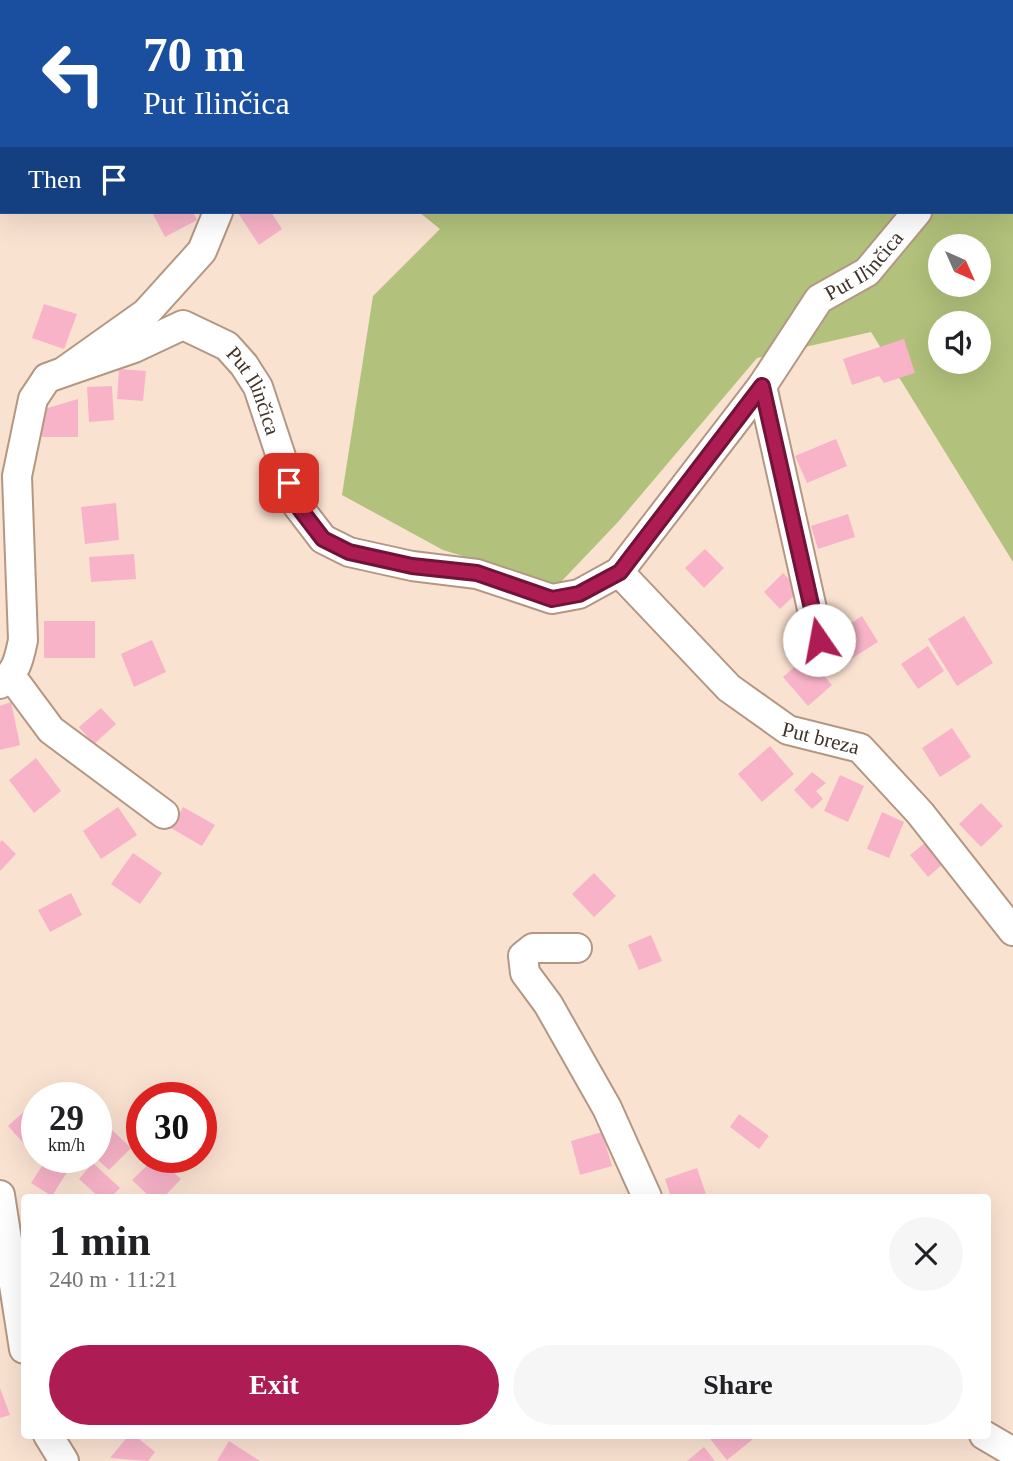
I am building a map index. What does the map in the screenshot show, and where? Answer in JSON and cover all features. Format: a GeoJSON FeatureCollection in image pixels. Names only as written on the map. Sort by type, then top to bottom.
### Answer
{"type":"FeatureCollection","features":[{"type":"Feature","properties":{"kind":"street"},"geometry":{"type":"LineString","coordinates":[[164,814],[51,730],[5,680],[19,662],[23,640],[17,476],[33,399],[47,378],[63,372],[146,313],[202,251],[217,214]]}},
{"type":"Feature","properties":{"kind":"street","name":"Put Ilinčica"},"geometry":{"type":"LineString","coordinates":[[47,378],[134,348],[183,325],[227,346],[244,365],[258,387],[297,505],[323,539],[349,552],[412,566],[477,573],[552,599],[579,594],[620,572],[762,386],[819,299],[867,272],[915,214]]}},
{"type":"Feature","properties":{"kind":"street"},"geometry":{"type":"LineString","coordinates":[[762,386],[819,640]]}},
{"type":"Feature","properties":{"kind":"street","name":"Put breza"},"geometry":{"type":"LineString","coordinates":[[620,572],[729,688],[788,730],[860,748],[920,813],[1010,920]]}},
{"type":"Feature","properties":{"kind":"street"},"geometry":{"type":"LineString","coordinates":[[577,948],[533,948],[523,956],[525,973],[548,1004],[607,1108],[647,1194]]}},
{"type":"Feature","properties":{"kind":"street"},"geometry":{"type":"LineString","coordinates":[[0,1195],[21,1329]]}},
{"type":"Feature","properties":{"kind":"street"},"geometry":{"type":"LineString","coordinates":[[50,1439],[64,1461]]}},
{"type":"Feature","properties":{"kind":"street"},"geometry":{"type":"LineString","coordinates":[[991,1439],[1013,1452]]}},
{"type":"Feature","properties":{"kind":"green space"},"geometry":{"type":"Polygon","coordinates":[[[421,214],[1013,214],[1013,562],[871,332],[757,358],[618,522],[558,585],[443,550],[342,495],[373,296],[440,229],[421,214]]]}},
{"type":"Feature","properties":{"kind":"building"},"geometry":{"type":"Polygon","coordinates":[[[153,214],[194,214],[197,220],[165,237],[153,214]]]}},
{"type":"Feature","properties":{"kind":"building"},"geometry":{"type":"Polygon","coordinates":[[[239,214],[272,214],[282,229],[259,245],[239,214]]]}},
{"type":"Feature","properties":{"kind":"building"},"geometry":{"type":"Polygon","coordinates":[[[44,304],[77,314],[64,349],[32,338],[44,304]]]}},
{"type":"Feature","properties":{"kind":"building"},"geometry":{"type":"Polygon","coordinates":[[[904,339],[915,373],[884,383],[879,376],[852,385],[843,359],[904,339]]]}},
{"type":"Feature","properties":{"kind":"building"},"geometry":{"type":"Polygon","coordinates":[[[119,369],[146,371],[143,401],[117,399],[119,369]]]}},
{"type":"Feature","properties":{"kind":"building"},"geometry":{"type":"Polygon","coordinates":[[[112,386],[114,420],[89,422],[87,387],[112,386]]]}},
{"type":"Feature","properties":{"kind":"building"},"geometry":{"type":"Polygon","coordinates":[[[78,399],[78,437],[42,437],[41,410],[78,399]]]}},
{"type":"Feature","properties":{"kind":"building"},"geometry":{"type":"Polygon","coordinates":[[[836,439],[847,466],[807,483],[795,456],[836,439]]]}},
{"type":"Feature","properties":{"kind":"building"},"geometry":{"type":"Polygon","coordinates":[[[116,503],[119,540],[85,544],[81,507],[116,503]]]}},
{"type":"Feature","properties":{"kind":"building"},"geometry":{"type":"Polygon","coordinates":[[[848,514],[855,537],[818,549],[811,526],[848,514]]]}},
{"type":"Feature","properties":{"kind":"building"},"geometry":{"type":"Polygon","coordinates":[[[705,549],[724,568],[704,588],[685,568],[705,549]]]}},
{"type":"Feature","properties":{"kind":"building"},"geometry":{"type":"Polygon","coordinates":[[[134,554],[136,579],[91,582],[89,557],[134,554]]]}},
{"type":"Feature","properties":{"kind":"building"},"geometry":{"type":"Polygon","coordinates":[[[783,573],[800,590],[780,609],[764,592],[783,573]]]}},
{"type":"Feature","properties":{"kind":"building"},"geometry":{"type":"Polygon","coordinates":[[[862,616],[878,642],[851,659],[835,634],[862,616]]]}},
{"type":"Feature","properties":{"kind":"building"},"geometry":{"type":"Polygon","coordinates":[[[964,616],[993,663],[957,686],[928,639],[964,616]]]}},
{"type":"Feature","properties":{"kind":"building"},"geometry":{"type":"Polygon","coordinates":[[[44,621],[95,621],[95,658],[44,658],[44,621]]]}},
{"type":"Feature","properties":{"kind":"building"},"geometry":{"type":"Polygon","coordinates":[[[152,640],[166,672],[134,687],[121,654],[152,640]]]}},
{"type":"Feature","properties":{"kind":"building"},"geometry":{"type":"Polygon","coordinates":[[[928,646],[944,671],[918,689],[901,664],[928,646]]]}},
{"type":"Feature","properties":{"kind":"building"},"geometry":{"type":"Polygon","coordinates":[[[807,656],[832,685],[808,706],[783,677],[807,656]]]}},
{"type":"Feature","properties":{"kind":"building"},"geometry":{"type":"Polygon","coordinates":[[[11,702],[20,745],[0,750],[0,706],[11,702]]]}},
{"type":"Feature","properties":{"kind":"building"},"geometry":{"type":"Polygon","coordinates":[[[101,708],[116,724],[94,744],[79,727],[101,708]]]}},
{"type":"Feature","properties":{"kind":"building"},"geometry":{"type":"Polygon","coordinates":[[[952,728],[971,757],[940,777],[922,748],[952,728]]]}},
{"type":"Feature","properties":{"kind":"building"},"geometry":{"type":"Polygon","coordinates":[[[770,746],[794,774],[762,802],[738,774],[770,746]]]}},
{"type":"Feature","properties":{"kind":"building"},"geometry":{"type":"Polygon","coordinates":[[[36,758],[61,791],[34,813],[9,780],[36,758]]]}},
{"type":"Feature","properties":{"kind":"building"},"geometry":{"type":"Polygon","coordinates":[[[812,772],[826,783],[816,791],[823,799],[812,809],[794,790],[812,772]]]}},
{"type":"Feature","properties":{"kind":"building"},"geometry":{"type":"Polygon","coordinates":[[[840,775],[864,786],[848,822],[824,811],[840,775]]]}},
{"type":"Feature","properties":{"kind":"building"},"geometry":{"type":"Polygon","coordinates":[[[981,803],[1003,826],[981,847],[959,824],[981,803]]]}},
{"type":"Feature","properties":{"kind":"building"},"geometry":{"type":"Polygon","coordinates":[[[118,807],[137,835],[101,859],[83,831],[118,807]]]}},
{"type":"Feature","properties":{"kind":"building"},"geometry":{"type":"Polygon","coordinates":[[[183,807],[215,825],[202,846],[171,828],[183,807]]]}},
{"type":"Feature","properties":{"kind":"building"},"geometry":{"type":"Polygon","coordinates":[[[882,812],[904,822],[889,858],[867,849],[882,812]]]}},
{"type":"Feature","properties":{"kind":"building"},"geometry":{"type":"Polygon","coordinates":[[[2,840],[16,854],[0,871],[0,842],[2,840]]]}},
{"type":"Feature","properties":{"kind":"building"},"geometry":{"type":"Polygon","coordinates":[[[926,842],[944,863],[928,877],[910,855],[926,842]]]}},
{"type":"Feature","properties":{"kind":"building"},"geometry":{"type":"Polygon","coordinates":[[[133,853],[162,873],[140,904],[111,884],[133,853]]]}},
{"type":"Feature","properties":{"kind":"building"},"geometry":{"type":"Polygon","coordinates":[[[594,873],[616,896],[594,917],[572,894],[594,873]]]}},
{"type":"Feature","properties":{"kind":"building"},"geometry":{"type":"Polygon","coordinates":[[[71,893],[82,915],[50,932],[38,910],[71,893]]]}},
{"type":"Feature","properties":{"kind":"building"},"geometry":{"type":"Polygon","coordinates":[[[651,935],[662,961],[639,970],[628,945],[651,935]]]}},
{"type":"Feature","properties":{"kind":"building"},"geometry":{"type":"Polygon","coordinates":[[[21,1114],[21,1140],[8,1126],[21,1114]]]}},
{"type":"Feature","properties":{"kind":"building"},"geometry":{"type":"Polygon","coordinates":[[[739,1114],[769,1136],[759,1149],[730,1127],[739,1114]]]}},
{"type":"Feature","properties":{"kind":"building"},"geometry":{"type":"Polygon","coordinates":[[[112,1130],[126,1143],[126,1153],[112,1167],[112,1130]]]}},
{"type":"Feature","properties":{"kind":"building"},"geometry":{"type":"Polygon","coordinates":[[[602,1132],[612,1166],[580,1175],[571,1141],[602,1132]]]}},
{"type":"Feature","properties":{"kind":"building"},"geometry":{"type":"Polygon","coordinates":[[[697,1168],[706,1194],[670,1194],[665,1179],[697,1168]]]}},
{"type":"Feature","properties":{"kind":"building"},"geometry":{"type":"Polygon","coordinates":[[[38,1173],[67,1173],[53,1194],[31,1183],[38,1173]]]}},
{"type":"Feature","properties":{"kind":"building"},"geometry":{"type":"Polygon","coordinates":[[[84,1173],[104,1173],[120,1188],[114,1194],[96,1194],[79,1179],[84,1173]]]}},
{"type":"Feature","properties":{"kind":"building"},"geometry":{"type":"Polygon","coordinates":[[[139,1173],[174,1173],[181,1179],[167,1194],[147,1194],[132,1180],[139,1173]]]}},
{"type":"Feature","properties":{"kind":"building"},"geometry":{"type":"Polygon","coordinates":[[[0,1388],[10,1415],[0,1418],[0,1388]]]}},
{"type":"Feature","properties":{"kind":"building"},"geometry":{"type":"Polygon","coordinates":[[[126,1439],[139,1439],[155,1452],[148,1461],[110,1458],[126,1439]]]}},
{"type":"Feature","properties":{"kind":"building"},"geometry":{"type":"Polygon","coordinates":[[[710,1439],[753,1439],[727,1460],[710,1439]]]}},
{"type":"Feature","properties":{"kind":"building"},"geometry":{"type":"Polygon","coordinates":[[[229,1441],[260,1461],[217,1461],[229,1441]]]}},
{"type":"Feature","properties":{"kind":"building"},"geometry":{"type":"Polygon","coordinates":[[[704,1447],[715,1461],[687,1461],[704,1447]]]}},
{"type":"Feature","properties":{"kind":"route"},"geometry":{"type":"LineString","coordinates":[[289,483],[297,505],[309,523],[323,539],[349,552],[412,566],[477,573],[552,599],[579,594],[620,572],[762,386],[819,640]]}}]}
